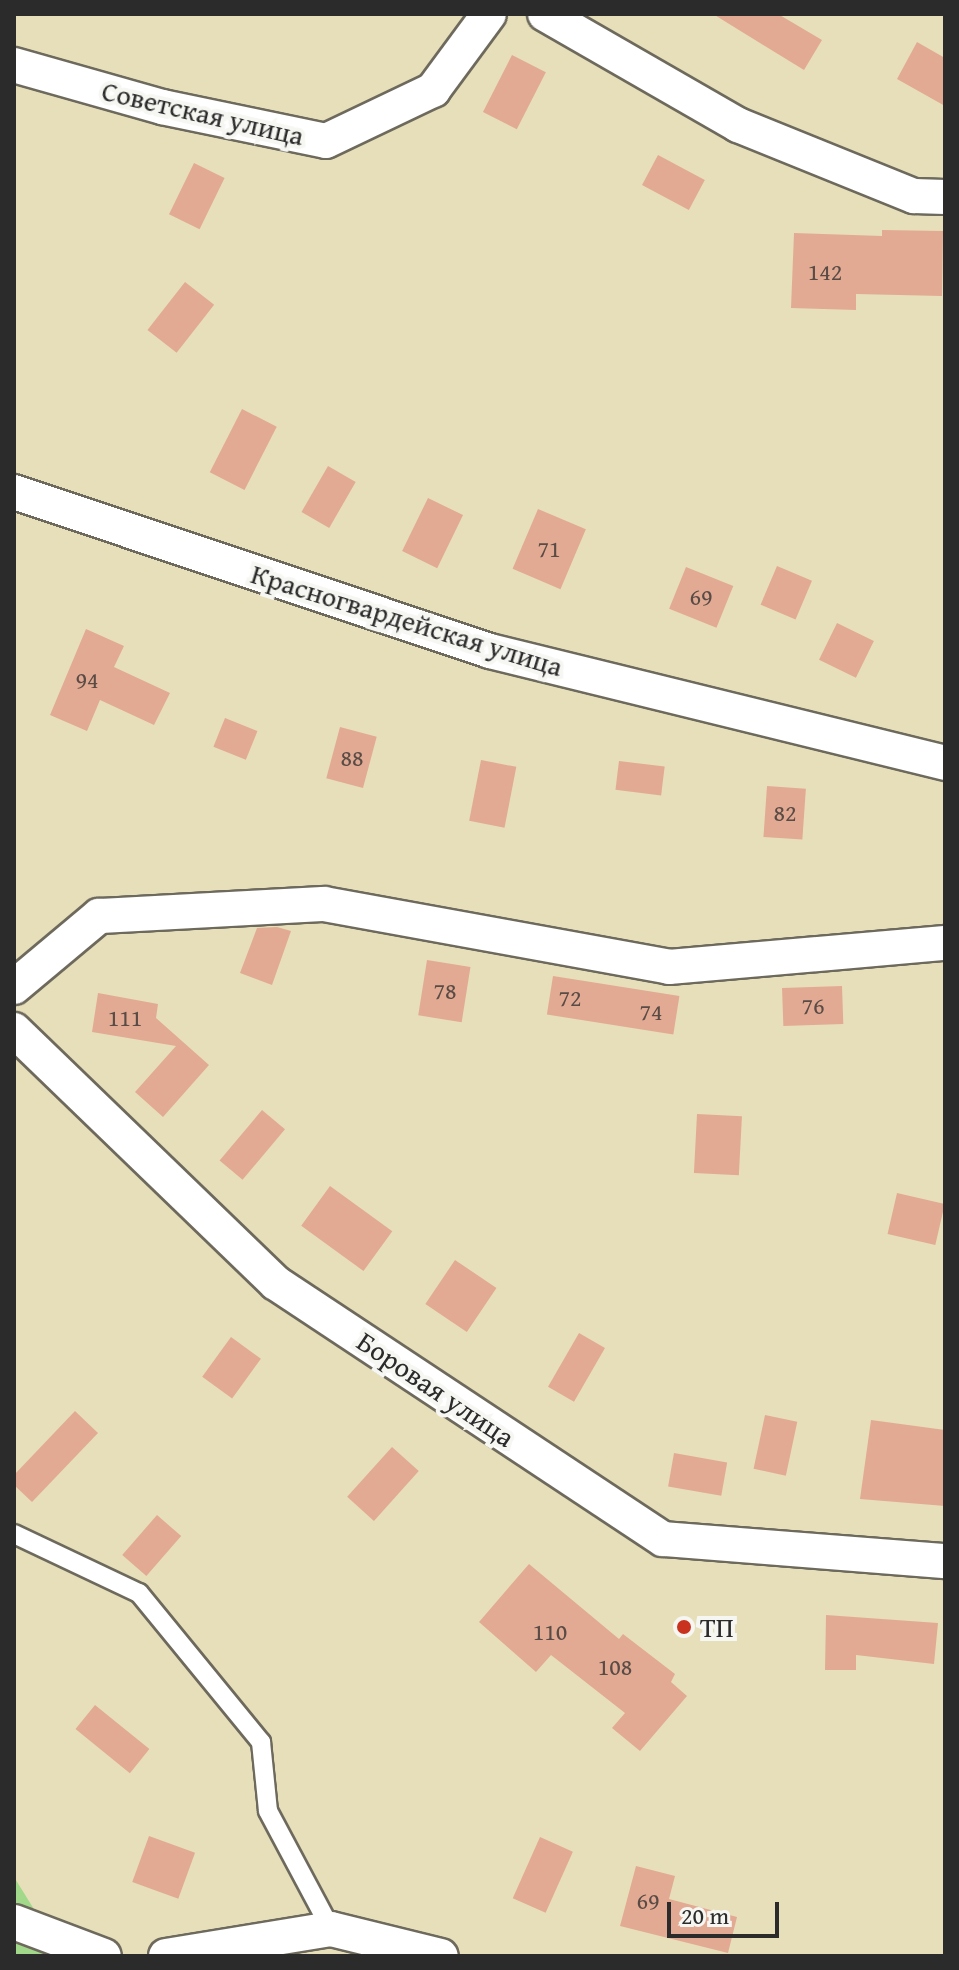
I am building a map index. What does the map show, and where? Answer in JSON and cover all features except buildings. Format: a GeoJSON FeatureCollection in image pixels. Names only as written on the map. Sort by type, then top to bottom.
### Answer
{"type":"FeatureCollection","features":[{"type":"Feature","properties":{"kind":"street","name":"Советская улица"},"geometry":{"type":"LineString","coordinates":[[14,65],[162,107],[326,141],[433,90],[489,14]]}},
{"type":"Feature","properties":{"kind":"street"},"geometry":{"type":"LineString","coordinates":[[545,14],[738,125],[914,196],[945,197]]}},
{"type":"Feature","properties":{"kind":"street","name":"Красногвардейская улица"},"geometry":{"type":"LineString","coordinates":[[14,492],[490,651],[945,763]]}},
{"type":"Feature","properties":{"kind":"street"},"geometry":{"type":"LineString","coordinates":[[14,987],[99,916],[324,904],[669,967],[945,943]]}},
{"type":"Feature","properties":{"kind":"street","name":"Боровая улица"},"geometry":{"type":"LineString","coordinates":[[14,1030],[276,1283],[663,1539],[945,1561]]}},
{"type":"Feature","properties":{"kind":"street"},"geometry":{"type":"LineString","coordinates":[[14,1922],[104,1956]]}},
{"type":"Feature","properties":{"kind":"street"},"geometry":{"type":"LineString","coordinates":[[166,1956],[331,1929],[441,1956]]}},
{"type":"Feature","properties":{"kind":"lane"},"geometry":{"type":"LineString","coordinates":[[14,1534],[139,1593],[261,1742],[268,1811],[331,1929]]}},
{"type":"Feature","properties":{"kind":"green space"},"geometry":{"type":"Polygon","coordinates":[[[14,1877],[63,1956],[14,1956],[14,1877]]]}},
{"type":"Feature","properties":{"kind":"place","name":"ТП"},"geometry":{"type":"Point","coordinates":[684,1627]}}]}
